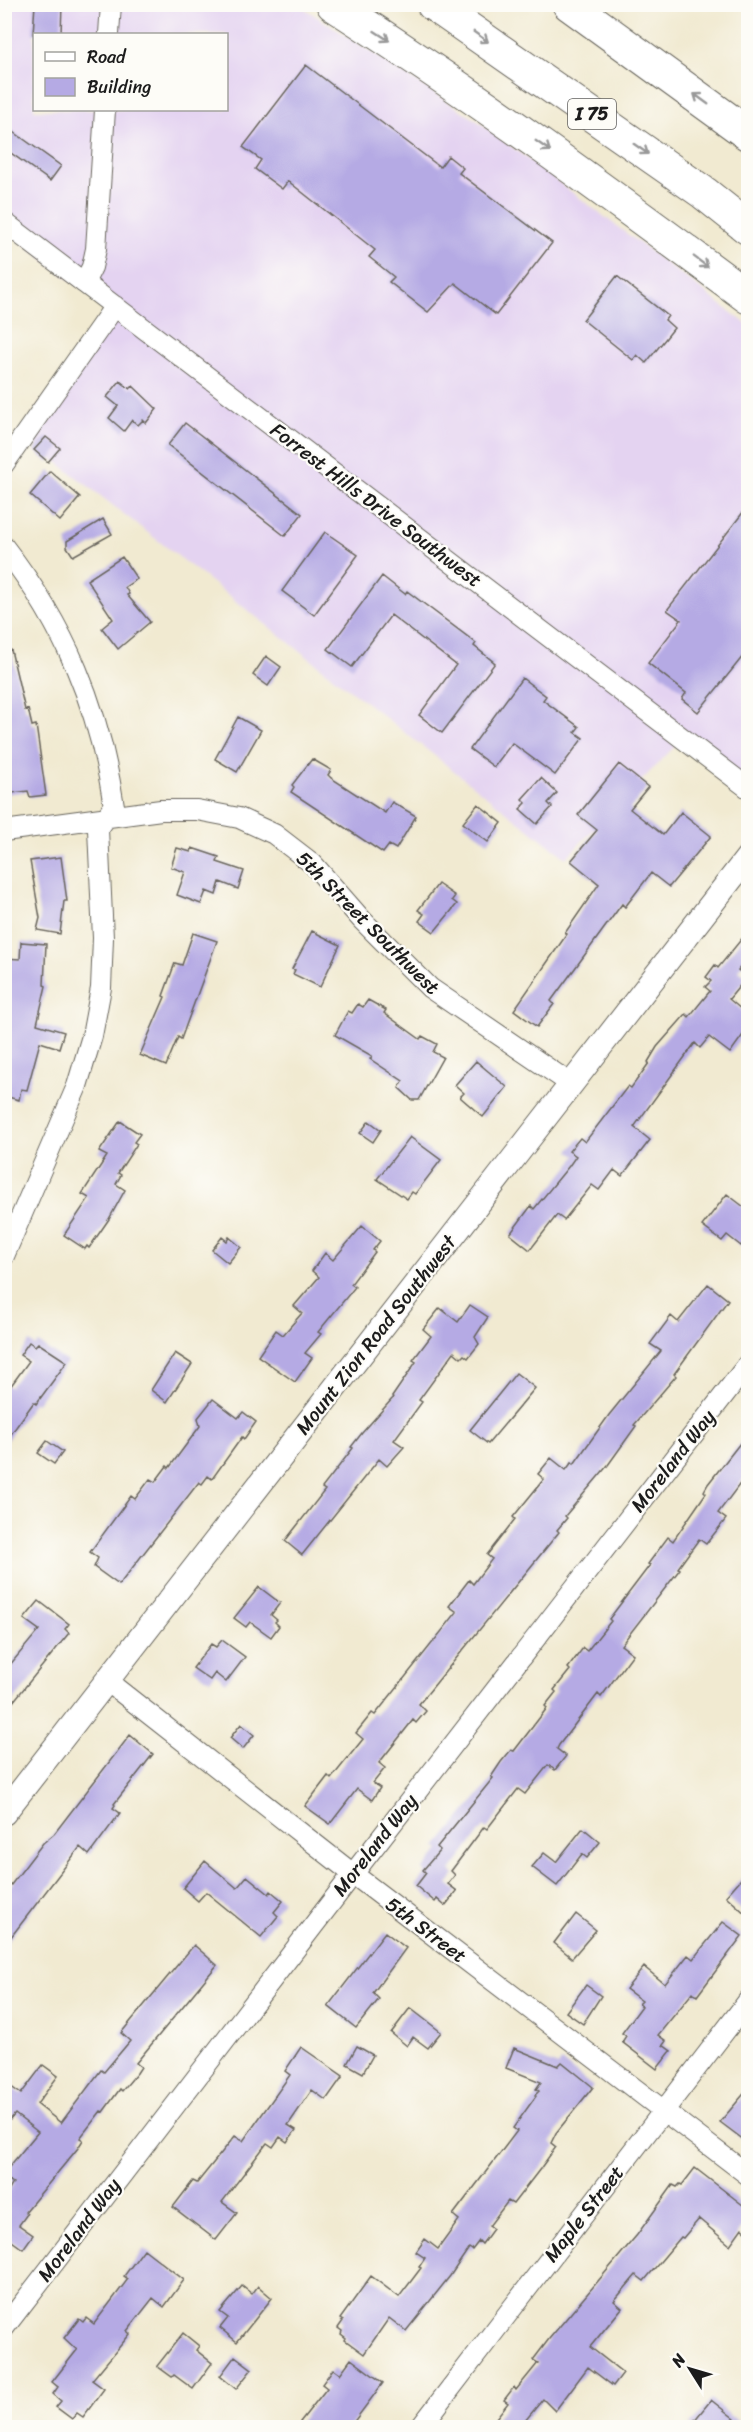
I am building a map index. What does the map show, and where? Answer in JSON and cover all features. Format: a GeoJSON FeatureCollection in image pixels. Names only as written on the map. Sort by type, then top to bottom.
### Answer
{"type":"FeatureCollection","features":[{"type":"Feature","properties":{"kind":"highway"},"geometry":{"type":"LineString","coordinates":[[333,4],[519,129],[748,297]]}},
{"type":"Feature","properties":{"kind":"highway","name":"I 75"},"geometry":{"type":"LineString","coordinates":[[433,4],[704,193],[748,228]]}},
{"type":"Feature","properties":{"kind":"highway"},"geometry":{"type":"LineString","coordinates":[[569,4],[748,134]]}},
{"type":"Feature","properties":{"kind":"street"},"geometry":{"type":"LineString","coordinates":[[109,33],[111,4]]}},
{"type":"Feature","properties":{"kind":"street"},"geometry":{"type":"LineString","coordinates":[[84,283],[92,267],[96,249],[105,111]]}},
{"type":"Feature","properties":{"kind":"street","name":"Forrest Hills Drive Southwest"},"geometry":{"type":"LineString","coordinates":[[4,222],[748,788]]}},
{"type":"Feature","properties":{"kind":"street"},"geometry":{"type":"LineString","coordinates":[[4,464],[115,306]]}},
{"type":"Feature","properties":{"kind":"street"},"geometry":{"type":"LineString","coordinates":[[4,547],[27,576],[78,669],[95,714],[108,764],[114,806],[98,829],[103,938],[101,988],[92,1036],[77,1086],[4,1256]]}},
{"type":"Feature","properties":{"kind":"street","name":"5th Street Southwest"},"geometry":{"type":"LineString","coordinates":[[4,831],[161,810],[197,810],[239,818],[274,834],[313,864],[362,920],[430,988],[571,1084]]}},
{"type":"Feature","properties":{"kind":"street","name":"Mount Zion Road Southwest"},"geometry":{"type":"LineString","coordinates":[[4,1813],[748,858]]}},
{"type":"Feature","properties":{"kind":"street","name":"Moreland Way"},"geometry":{"type":"LineString","coordinates":[[4,2328],[748,1364]]}},
{"type":"Feature","properties":{"kind":"street","name":"5th Street"},"geometry":{"type":"LineString","coordinates":[[107,1681],[353,1874],[748,2175]]}},
{"type":"Feature","properties":{"kind":"street","name":"Maple Street"},"geometry":{"type":"LineString","coordinates":[[420,2427],[748,2001]]}},
{"type":"Feature","properties":{"kind":"shaded area"},"geometry":{"type":"Polygon","coordinates":[[[4,5],[299,5],[476,120],[748,325],[748,790],[682,739],[566,858],[21,434],[113,313],[5,229],[4,5]]]}},
{"type":"Feature","properties":{"kind":"building"},"geometry":{"type":"Polygon","coordinates":[[[35,4],[62,4],[61,33],[33,33],[35,4]]]}},
{"type":"Feature","properties":{"kind":"building"},"geometry":{"type":"Polygon","coordinates":[[[306,65],[440,167],[448,156],[463,168],[459,173],[552,243],[496,315],[455,283],[428,312],[389,282],[394,277],[369,257],[375,250],[288,181],[282,189],[255,169],[261,160],[243,147],[306,65]]]}},
{"type":"Feature","properties":{"kind":"building"},"geometry":{"type":"Polygon","coordinates":[[[4,125],[61,166],[50,181],[4,148],[4,125]]]}},
{"type":"Feature","properties":{"kind":"building"},"geometry":{"type":"Polygon","coordinates":[[[617,276],[668,316],[665,320],[674,328],[646,363],[637,355],[633,360],[583,320],[617,276]]]}},
{"type":"Feature","properties":{"kind":"building"},"geometry":{"type":"Polygon","coordinates":[[[120,381],[130,389],[133,386],[157,409],[146,423],[143,420],[138,425],[132,420],[124,431],[109,418],[118,406],[107,397],[120,381]]]}},
{"type":"Feature","properties":{"kind":"building"},"geometry":{"type":"Polygon","coordinates":[[[185,423],[302,514],[285,536],[168,445],[185,423]]]}},
{"type":"Feature","properties":{"kind":"building"},"geometry":{"type":"Polygon","coordinates":[[[46,437],[60,448],[48,462],[34,450],[46,437]]]}},
{"type":"Feature","properties":{"kind":"building"},"geometry":{"type":"Polygon","coordinates":[[[50,471],[80,497],[60,521],[30,495],[50,471]]]}},
{"type":"Feature","properties":{"kind":"building"},"geometry":{"type":"Polygon","coordinates":[[[748,506],[748,650],[698,712],[682,699],[686,693],[648,663],[681,620],[667,610],[748,506]]]}},
{"type":"Feature","properties":{"kind":"building"},"geometry":{"type":"Polygon","coordinates":[[[103,519],[112,534],[73,556],[67,547],[67,541],[103,519]]]}},
{"type":"Feature","properties":{"kind":"building"},"geometry":{"type":"Polygon","coordinates":[[[325,532],[358,555],[314,615],[282,591],[325,532]]]}},
{"type":"Feature","properties":{"kind":"building"},"geometry":{"type":"Polygon","coordinates":[[[122,557],[137,579],[125,587],[129,594],[127,595],[150,622],[118,649],[102,628],[113,619],[87,580],[122,557]]]}},
{"type":"Feature","properties":{"kind":"building"},"geometry":{"type":"Polygon","coordinates":[[[382,576],[405,594],[407,591],[476,643],[474,646],[495,663],[442,733],[419,715],[456,665],[391,615],[352,667],[328,649],[382,576]]]}},
{"type":"Feature","properties":{"kind":"building"},"geometry":{"type":"Polygon","coordinates":[[[11,650],[25,710],[28,709],[32,726],[36,725],[46,795],[30,797],[28,791],[4,794],[4,651],[11,650]]]}},
{"type":"Feature","properties":{"kind":"building"},"geometry":{"type":"Polygon","coordinates":[[[266,656],[281,667],[268,686],[253,675],[266,656]]]}},
{"type":"Feature","properties":{"kind":"building"},"geometry":{"type":"Polygon","coordinates":[[[522,678],[546,696],[543,700],[579,727],[575,732],[583,738],[555,775],[512,743],[494,767],[470,749],[522,678]]]}},
{"type":"Feature","properties":{"kind":"building"},"geometry":{"type":"Polygon","coordinates":[[[238,717],[261,730],[237,772],[215,759],[238,717]]]}},
{"type":"Feature","properties":{"kind":"building"},"geometry":{"type":"Polygon","coordinates":[[[312,759],[331,770],[328,775],[331,778],[385,813],[392,802],[416,816],[396,849],[389,845],[383,853],[291,792],[294,787],[292,785],[312,759]]]}},
{"type":"Feature","properties":{"kind":"building"},"geometry":{"type":"Polygon","coordinates":[[[619,764],[648,787],[630,809],[663,835],[681,812],[711,836],[669,887],[651,873],[625,907],[622,904],[551,1001],[554,1004],[537,1027],[514,1010],[599,884],[571,861],[597,830],[578,815],[619,764]]]}},
{"type":"Feature","properties":{"kind":"building"},"geometry":{"type":"Polygon","coordinates":[[[541,778],[557,793],[548,803],[552,807],[537,824],[520,809],[526,803],[522,799],[541,778]]]}},
{"type":"Feature","properties":{"kind":"building"},"geometry":{"type":"Polygon","coordinates":[[[478,804],[502,823],[488,842],[463,823],[478,804]]]}},
{"type":"Feature","properties":{"kind":"building"},"geometry":{"type":"Polygon","coordinates":[[[177,848],[191,852],[192,848],[219,857],[217,862],[244,871],[238,889],[220,882],[216,895],[206,891],[201,904],[177,895],[185,872],[171,867],[177,848]]]}},
{"type":"Feature","properties":{"kind":"building"},"geometry":{"type":"Polygon","coordinates":[[[61,857],[67,901],[64,901],[60,934],[37,930],[40,918],[30,861],[61,857]]]}},
{"type":"Feature","properties":{"kind":"building"},"geometry":{"type":"Polygon","coordinates":[[[438,884],[455,896],[452,900],[457,904],[434,932],[419,921],[424,914],[418,910],[438,884]]]}},
{"type":"Feature","properties":{"kind":"building"},"geometry":{"type":"Polygon","coordinates":[[[312,931],[340,945],[320,987],[293,974],[295,970],[292,969],[312,931]]]}},
{"type":"Feature","properties":{"kind":"building"},"geometry":{"type":"Polygon","coordinates":[[[748,931],[748,957],[738,970],[747,977],[729,999],[748,1015],[748,1028],[730,1053],[709,1037],[700,1048],[695,1043],[634,1127],[650,1140],[622,1176],[614,1170],[599,1190],[592,1185],[564,1220],[557,1215],[530,1250],[510,1234],[531,1206],[534,1209],[569,1166],[576,1156],[569,1151],[580,1138],[585,1142],[628,1086],[631,1088],[649,1063],[657,1047],[686,1014],[689,1017],[710,991],[705,987],[711,981],[706,977],[715,965],[718,968],[748,931]]]}},
{"type":"Feature","properties":{"kind":"building"},"geometry":{"type":"Polygon","coordinates":[[[193,933],[217,941],[181,1039],[178,1037],[166,1066],[140,1055],[165,997],[163,996],[175,963],[182,965],[193,933]]]}},
{"type":"Feature","properties":{"kind":"building"},"geometry":{"type":"Polygon","coordinates":[[[21,942],[46,944],[44,985],[46,986],[37,1024],[64,1032],[59,1048],[40,1042],[27,1090],[21,1089],[19,1100],[4,1096],[4,958],[20,959],[21,942]]]}},
{"type":"Feature","properties":{"kind":"building"},"geometry":{"type":"Polygon","coordinates":[[[368,1000],[386,1010],[384,1013],[420,1039],[422,1036],[437,1044],[433,1052],[443,1057],[419,1100],[412,1100],[399,1088],[403,1081],[370,1059],[372,1056],[335,1035],[348,1011],[352,1013],[358,1004],[363,1007],[368,1000]]]}},
{"type":"Feature","properties":{"kind":"building"},"geometry":{"type":"Polygon","coordinates":[[[476,1061],[507,1087],[483,1117],[460,1097],[464,1093],[455,1085],[476,1061]]]}},
{"type":"Feature","properties":{"kind":"building"},"geometry":{"type":"Polygon","coordinates":[[[120,1121],[140,1134],[134,1142],[137,1144],[118,1173],[121,1175],[116,1184],[125,1190],[109,1219],[89,1248],[87,1246],[85,1249],[64,1235],[89,1198],[82,1194],[107,1156],[99,1152],[120,1121]]]}},
{"type":"Feature","properties":{"kind":"building"},"geometry":{"type":"Polygon","coordinates":[[[369,1121],[381,1130],[373,1142],[360,1133],[369,1121]]]}},
{"type":"Feature","properties":{"kind":"building"},"geometry":{"type":"Polygon","coordinates":[[[410,1137],[441,1160],[415,1194],[412,1192],[407,1199],[377,1179],[410,1137]]]}},
{"type":"Feature","properties":{"kind":"building"},"geometry":{"type":"Polygon","coordinates":[[[727,1194],[748,1210],[748,1237],[741,1246],[727,1235],[722,1241],[702,1226],[727,1194]]]}},
{"type":"Feature","properties":{"kind":"building"},"geometry":{"type":"Polygon","coordinates":[[[362,1226],[380,1241],[373,1250],[375,1252],[351,1284],[355,1287],[318,1332],[321,1334],[305,1353],[312,1358],[295,1382],[258,1356],[276,1330],[283,1335],[302,1313],[294,1306],[319,1277],[312,1271],[325,1253],[333,1260],[362,1226]]]}},
{"type":"Feature","properties":{"kind":"building"},"geometry":{"type":"Polygon","coordinates":[[[222,1237],[227,1241],[229,1237],[241,1247],[228,1263],[212,1250],[222,1237]]]}},
{"type":"Feature","properties":{"kind":"building"},"geometry":{"type":"Polygon","coordinates":[[[708,1284],[728,1300],[674,1374],[676,1376],[634,1425],[636,1426],[608,1465],[565,1516],[567,1518],[557,1530],[559,1532],[419,1704],[426,1711],[416,1723],[413,1720],[379,1763],[385,1768],[373,1783],[380,1788],[372,1800],[357,1789],[330,1824],[305,1806],[328,1776],[331,1779],[363,1739],[356,1733],[372,1713],[375,1715],[457,1612],[449,1606],[469,1580],[473,1584],[492,1559],[487,1555],[515,1519],[513,1517],[544,1479],[538,1474],[551,1458],[566,1470],[572,1462],[574,1464],[609,1415],[661,1351],[650,1344],[671,1316],[678,1322],[708,1284]]]}},
{"type":"Feature","properties":{"kind":"building"},"geometry":{"type":"Polygon","coordinates":[[[470,1305],[488,1317],[475,1337],[479,1344],[468,1358],[464,1355],[461,1358],[454,1352],[419,1400],[422,1402],[394,1440],[404,1447],[387,1466],[379,1459],[302,1555],[285,1541],[325,1490],[322,1488],[353,1448],[351,1447],[393,1398],[416,1362],[413,1360],[431,1336],[423,1329],[440,1308],[458,1322],[470,1305]]]}},
{"type":"Feature","properties":{"kind":"building"},"geometry":{"type":"Polygon","coordinates":[[[29,1342],[35,1346],[38,1343],[67,1362],[4,1444],[4,1384],[10,1387],[29,1361],[20,1355],[29,1342]]]}},
{"type":"Feature","properties":{"kind":"building"},"geometry":{"type":"Polygon","coordinates":[[[175,1353],[192,1364],[167,1402],[151,1390],[175,1353]]]}},
{"type":"Feature","properties":{"kind":"building"},"geometry":{"type":"Polygon","coordinates":[[[516,1373],[535,1388],[488,1444],[470,1430],[516,1373]]]}},
{"type":"Feature","properties":{"kind":"building"},"geometry":{"type":"Polygon","coordinates":[[[213,1399],[238,1418],[243,1412],[256,1422],[244,1439],[242,1437],[212,1479],[208,1476],[202,1484],[199,1482],[119,1585],[94,1567],[98,1558],[90,1552],[131,1496],[135,1499],[150,1479],[155,1482],[167,1466],[169,1468],[200,1426],[198,1418],[213,1399]]]}},
{"type":"Feature","properties":{"kind":"building"},"geometry":{"type":"Polygon","coordinates":[[[748,1433],[748,1473],[718,1513],[726,1519],[706,1544],[699,1539],[678,1568],[680,1569],[621,1645],[633,1654],[601,1697],[598,1694],[559,1745],[557,1749],[566,1756],[555,1770],[548,1765],[525,1794],[518,1789],[487,1829],[484,1827],[451,1871],[455,1875],[448,1884],[457,1891],[445,1906],[437,1899],[435,1902],[416,1886],[426,1873],[423,1870],[440,1850],[437,1847],[493,1778],[491,1777],[501,1762],[511,1750],[514,1751],[547,1708],[545,1706],[556,1692],[554,1690],[570,1670],[568,1668],[583,1648],[587,1651],[611,1621],[609,1619],[668,1537],[673,1541],[706,1493],[704,1491],[708,1484],[748,1433]]]}},
{"type":"Feature","properties":{"kind":"building"},"geometry":{"type":"Polygon","coordinates":[[[47,1441],[63,1452],[54,1464],[38,1453],[47,1441]]]}},
{"type":"Feature","properties":{"kind":"building"},"geometry":{"type":"Polygon","coordinates":[[[259,1587],[280,1603],[271,1615],[277,1620],[275,1622],[279,1626],[271,1637],[250,1622],[246,1627],[234,1618],[259,1587]]]}},
{"type":"Feature","properties":{"kind":"building"},"geometry":{"type":"Polygon","coordinates":[[[39,1601],[69,1624],[65,1629],[69,1633],[4,1713],[4,1672],[39,1630],[24,1619],[39,1601]]]}},
{"type":"Feature","properties":{"kind":"building"},"geometry":{"type":"Polygon","coordinates":[[[222,1640],[245,1657],[226,1682],[215,1673],[210,1680],[193,1668],[211,1644],[216,1647],[222,1640]]]}},
{"type":"Feature","properties":{"kind":"building"},"geometry":{"type":"Polygon","coordinates":[[[241,1724],[254,1735],[243,1749],[230,1738],[241,1724]]]}},
{"type":"Feature","properties":{"kind":"building"},"geometry":{"type":"Polygon","coordinates":[[[130,1735],[153,1754],[114,1804],[113,1808],[120,1813],[89,1855],[80,1847],[4,1946],[4,1894],[43,1843],[54,1834],[130,1735]]]}},
{"type":"Feature","properties":{"kind":"building"},"geometry":{"type":"Polygon","coordinates":[[[583,1828],[600,1842],[587,1858],[582,1854],[557,1886],[532,1867],[544,1853],[556,1862],[583,1828]]]}},
{"type":"Feature","properties":{"kind":"building"},"geometry":{"type":"Polygon","coordinates":[[[205,1861],[237,1888],[247,1876],[269,1894],[271,1891],[283,1901],[274,1912],[278,1916],[261,1937],[206,1892],[198,1901],[183,1888],[205,1861]]]}},
{"type":"Feature","properties":{"kind":"building"},"geometry":{"type":"Polygon","coordinates":[[[748,1871],[748,1916],[726,1896],[748,1871]]]}},
{"type":"Feature","properties":{"kind":"building"},"geometry":{"type":"Polygon","coordinates":[[[576,1914],[596,1930],[572,1958],[554,1943],[576,1914]]]}},
{"type":"Feature","properties":{"kind":"building"},"geometry":{"type":"Polygon","coordinates":[[[723,1922],[742,1936],[697,1996],[693,1992],[658,2035],[666,2041],[663,2045],[671,2051],[657,2069],[622,2042],[626,2036],[622,2033],[642,2006],[639,2004],[642,2001],[626,1989],[644,1967],[665,1984],[688,1955],[693,1959],[723,1922]]]}},
{"type":"Feature","properties":{"kind":"building"},"geometry":{"type":"Polygon","coordinates":[[[385,1932],[406,1948],[373,1993],[379,1999],[356,2028],[328,2006],[385,1932]]]}},
{"type":"Feature","properties":{"kind":"building"},"geometry":{"type":"Polygon","coordinates":[[[194,1945],[217,1965],[136,2063],[141,2067],[137,2073],[122,2091],[120,2089],[103,2112],[101,2111],[80,2138],[83,2140],[78,2148],[25,2212],[27,2214],[19,2225],[33,2235],[23,2249],[9,2239],[4,2245],[4,2199],[13,2183],[4,2177],[4,2173],[38,2132],[15,2114],[4,2127],[4,2094],[10,2086],[21,2094],[43,2065],[58,2076],[37,2104],[61,2123],[101,2070],[104,2072],[130,2041],[121,2033],[194,1945]]]}},
{"type":"Feature","properties":{"kind":"building"},"geometry":{"type":"Polygon","coordinates":[[[586,1985],[601,1996],[583,2024],[566,2012],[586,1985]]]}},
{"type":"Feature","properties":{"kind":"building"},"geometry":{"type":"Polygon","coordinates":[[[410,2008],[441,2032],[428,2048],[413,2037],[407,2046],[391,2033],[410,2008]]]}},
{"type":"Feature","properties":{"kind":"building"},"geometry":{"type":"Polygon","coordinates":[[[357,2046],[373,2055],[363,2073],[347,2064],[357,2046]]]}},
{"type":"Feature","properties":{"kind":"building"},"geometry":{"type":"Polygon","coordinates":[[[301,2047],[343,2076],[326,2100],[312,2090],[288,2125],[296,2130],[287,2142],[280,2137],[273,2147],[267,2143],[222,2202],[237,2213],[216,2240],[173,2207],[193,2181],[197,2183],[235,2136],[243,2141],[290,2075],[285,2071],[301,2047]]]}},
{"type":"Feature","properties":{"kind":"building"},"geometry":{"type":"Polygon","coordinates":[[[514,2048],[558,2066],[562,2062],[593,2087],[556,2133],[551,2143],[556,2147],[540,2169],[513,2204],[508,2201],[489,2226],[493,2229],[482,2244],[479,2241],[472,2250],[469,2248],[406,2331],[389,2318],[364,2354],[345,2340],[346,2338],[341,2334],[342,2331],[338,2328],[343,2321],[340,2319],[371,2276],[399,2297],[421,2268],[419,2267],[425,2258],[416,2252],[425,2239],[438,2249],[459,2220],[453,2215],[517,2131],[513,2128],[539,2091],[536,2089],[541,2082],[506,2068],[514,2048]]]}},
{"type":"Feature","properties":{"kind":"building"},"geometry":{"type":"Polygon","coordinates":[[[748,2089],[748,2143],[720,2122],[748,2089]]]}},
{"type":"Feature","properties":{"kind":"building"},"geometry":{"type":"Polygon","coordinates":[[[695,2168],[748,2209],[748,2233],[742,2228],[730,2245],[699,2219],[644,2281],[636,2275],[614,2301],[622,2308],[590,2347],[623,2373],[613,2386],[588,2367],[555,2411],[543,2399],[520,2427],[489,2427],[508,2403],[504,2400],[514,2387],[516,2390],[538,2363],[533,2360],[549,2339],[637,2235],[673,2185],[677,2187],[682,2185],[695,2168]]]}},
{"type":"Feature","properties":{"kind":"building"},"geometry":{"type":"Polygon","coordinates":[[[144,2249],[184,2280],[164,2307],[153,2298],[127,2331],[130,2334],[92,2380],[104,2389],[83,2417],[77,2413],[72,2419],[56,2407],[61,2401],[53,2394],[58,2387],[52,2382],[77,2350],[64,2338],[79,2319],[83,2322],[86,2318],[94,2324],[128,2279],[124,2276],[144,2249]]]}},
{"type":"Feature","properties":{"kind":"building"},"geometry":{"type":"Polygon","coordinates":[[[242,2286],[252,2294],[258,2286],[272,2298],[237,2342],[220,2328],[228,2318],[220,2312],[242,2286]]]}},
{"type":"Feature","properties":{"kind":"building"},"geometry":{"type":"Polygon","coordinates":[[[183,2333],[199,2346],[196,2350],[212,2363],[193,2389],[157,2366],[183,2333]]]}},
{"type":"Feature","properties":{"kind":"building"},"geometry":{"type":"Polygon","coordinates":[[[235,2356],[252,2369],[236,2389],[220,2376],[235,2356]]]}},
{"type":"Feature","properties":{"kind":"building"},"geometry":{"type":"Polygon","coordinates":[[[351,2359],[383,2383],[350,2427],[296,2427],[327,2388],[322,2384],[333,2369],[340,2374],[351,2359]]]}},
{"type":"Feature","properties":{"kind":"building"},"geometry":{"type":"Polygon","coordinates":[[[711,2400],[745,2427],[689,2427],[711,2400]]]}}]}
